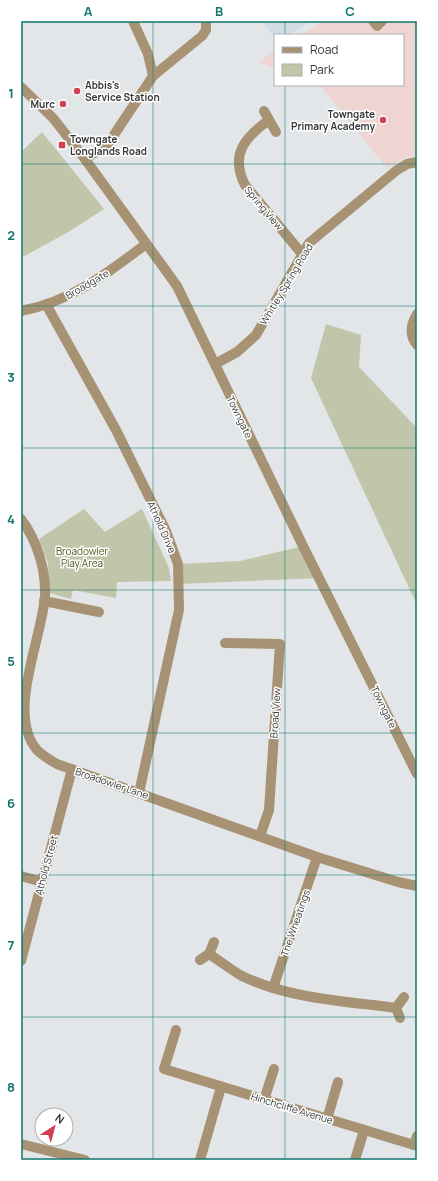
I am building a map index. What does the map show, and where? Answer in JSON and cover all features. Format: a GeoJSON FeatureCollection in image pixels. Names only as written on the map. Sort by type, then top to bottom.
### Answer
{"type":"FeatureCollection","features":[{"type":"Feature","properties":{"kind":"street"},"geometry":{"type":"LineString","coordinates":[[133,21],[148,54],[153,76]]}},
{"type":"Feature","properties":{"kind":"street"},"geometry":{"type":"LineString","coordinates":[[85,159],[108,144],[153,76],[202,36],[206,30],[206,21]]}},
{"type":"Feature","properties":{"kind":"street"},"geometry":{"type":"LineString","coordinates":[[373,21],[377,26],[382,21]]}},
{"type":"Feature","properties":{"kind":"street","name":"Towngate"},"geometry":{"type":"LineString","coordinates":[[21,87],[53,118],[85,159],[177,286],[303,546],[417,774]]}},
{"type":"Feature","properties":{"kind":"street"},"geometry":{"type":"LineString","coordinates":[[264,111],[276,132]]}},
{"type":"Feature","properties":{"kind":"street","name":"Spring View"},"geometry":{"type":"LineString","coordinates":[[269,120],[245,142],[238,163],[239,174],[245,186],[302,254]]}},
{"type":"Feature","properties":{"kind":"street","name":"Whitley Spring Road"},"geometry":{"type":"LineString","coordinates":[[215,364],[237,352],[256,335],[302,254],[318,235],[397,170],[406,164],[417,162]]}},
{"type":"Feature","properties":{"kind":"street","name":"Broadgate"},"geometry":{"type":"LineString","coordinates":[[21,311],[47,306],[96,281],[146,244]]}},
{"type":"Feature","properties":{"kind":"street","name":"Athold Drive"},"geometry":{"type":"LineString","coordinates":[[47,306],[116,430],[166,531],[178,564],[179,610],[139,792]]}},
{"type":"Feature","properties":{"kind":"street"},"geometry":{"type":"LineString","coordinates":[[417,314],[412,322],[411,332],[417,345]]}},
{"type":"Feature","properties":{"kind":"street","name":"Broadowler Lane"},"geometry":{"type":"LineString","coordinates":[[21,519],[28,528],[36,545],[44,581],[44,601],[26,694],[25,707],[27,730],[38,751],[57,764],[139,792],[317,858],[417,886]]}},
{"type":"Feature","properties":{"kind":"street"},"geometry":{"type":"LineString","coordinates":[[44,601],[99,612]]}},
{"type":"Feature","properties":{"kind":"street","name":"Broad View"},"geometry":{"type":"LineString","coordinates":[[225,643],[280,644],[268,810],[260,836]]}},
{"type":"Feature","properties":{"kind":"street","name":"Athold Street"},"geometry":{"type":"LineString","coordinates":[[21,961],[72,769]]}},
{"type":"Feature","properties":{"kind":"street","name":"The Wheatings"},"geometry":{"type":"LineString","coordinates":[[273,988],[317,858]]}},
{"type":"Feature","properties":{"kind":"street"},"geometry":{"type":"LineString","coordinates":[[21,876],[42,882]]}},
{"type":"Feature","properties":{"kind":"street"},"geometry":{"type":"LineString","coordinates":[[200,960],[209,954],[214,942]]}},
{"type":"Feature","properties":{"kind":"street"},"geometry":{"type":"LineString","coordinates":[[209,954],[241,975],[273,988],[304,996],[396,1008]]}},
{"type":"Feature","properties":{"kind":"street"},"geometry":{"type":"LineString","coordinates":[[396,1008],[404,997]]}},
{"type":"Feature","properties":{"kind":"street"},"geometry":{"type":"LineString","coordinates":[[396,1008],[400,1018]]}},
{"type":"Feature","properties":{"kind":"street","name":"Hinchcliffe Avenue"},"geometry":{"type":"LineString","coordinates":[[176,1030],[164,1069],[414,1145],[417,1136]]}},
{"type":"Feature","properties":{"kind":"street"},"geometry":{"type":"LineString","coordinates":[[264,1100],[274,1070]]}},
{"type":"Feature","properties":{"kind":"street"},"geometry":{"type":"LineString","coordinates":[[327,1119],[338,1082]]}},
{"type":"Feature","properties":{"kind":"street"},"geometry":{"type":"LineString","coordinates":[[200,1160],[221,1087]]}},
{"type":"Feature","properties":{"kind":"street"},"geometry":{"type":"LineString","coordinates":[[355,1160],[364,1130]]}},
{"type":"Feature","properties":{"kind":"street"},"geometry":{"type":"LineString","coordinates":[[21,1144],[85,1160]]}},
{"type":"Feature","properties":{"kind":"shaded area"},"geometry":{"type":"Polygon","coordinates":[[[262,21],[311,21],[291,34],[274,35],[262,21]]]}},
{"type":"Feature","properties":{"kind":"shaded area","name":"Towngate Primary Academy"},"geometry":{"type":"Polygon","coordinates":[[[323,21],[417,21],[417,155],[403,159],[387,168],[321,86],[404,86],[404,34],[303,34],[323,21]]]}},
{"type":"Feature","properties":{"kind":"shaded area"},"geometry":{"type":"Polygon","coordinates":[[[274,52],[274,68],[258,62],[274,52]]]}},
{"type":"Feature","properties":{"kind":"green space"},"geometry":{"type":"Polygon","coordinates":[[[42,132],[104,209],[70,231],[21,258],[21,152],[42,132]]]}},
{"type":"Feature","properties":{"kind":"green space"},"geometry":{"type":"Polygon","coordinates":[[[326,324],[361,335],[359,367],[417,428],[417,605],[311,378],[326,324]]]}},
{"type":"Feature","properties":{"kind":"green space","name":"Broadowler Play Area"},"geometry":{"type":"Polygon","coordinates":[[[84,509],[105,532],[142,509],[169,568],[171,581],[117,582],[116,598],[73,590],[71,599],[49,593],[48,563],[39,539],[84,509]]]}},
{"type":"Feature","properties":{"kind":"green space"},"geometry":{"type":"Polygon","coordinates":[[[303,546],[320,578],[180,584],[178,564],[240,561],[303,546]]]}},
{"type":"Feature","properties":{"kind":"place","name":"Abbis's Service Station"},"geometry":{"type":"Point","coordinates":[77,91]}},
{"type":"Feature","properties":{"kind":"place","name":"Murc"},"geometry":{"type":"Point","coordinates":[63,104]}},
{"type":"Feature","properties":{"kind":"place","name":"Towngate Primary Academy"},"geometry":{"type":"Point","coordinates":[383,120]}},
{"type":"Feature","properties":{"kind":"place","name":"Towngate Longlands Road"},"geometry":{"type":"Point","coordinates":[62,145]}}]}
